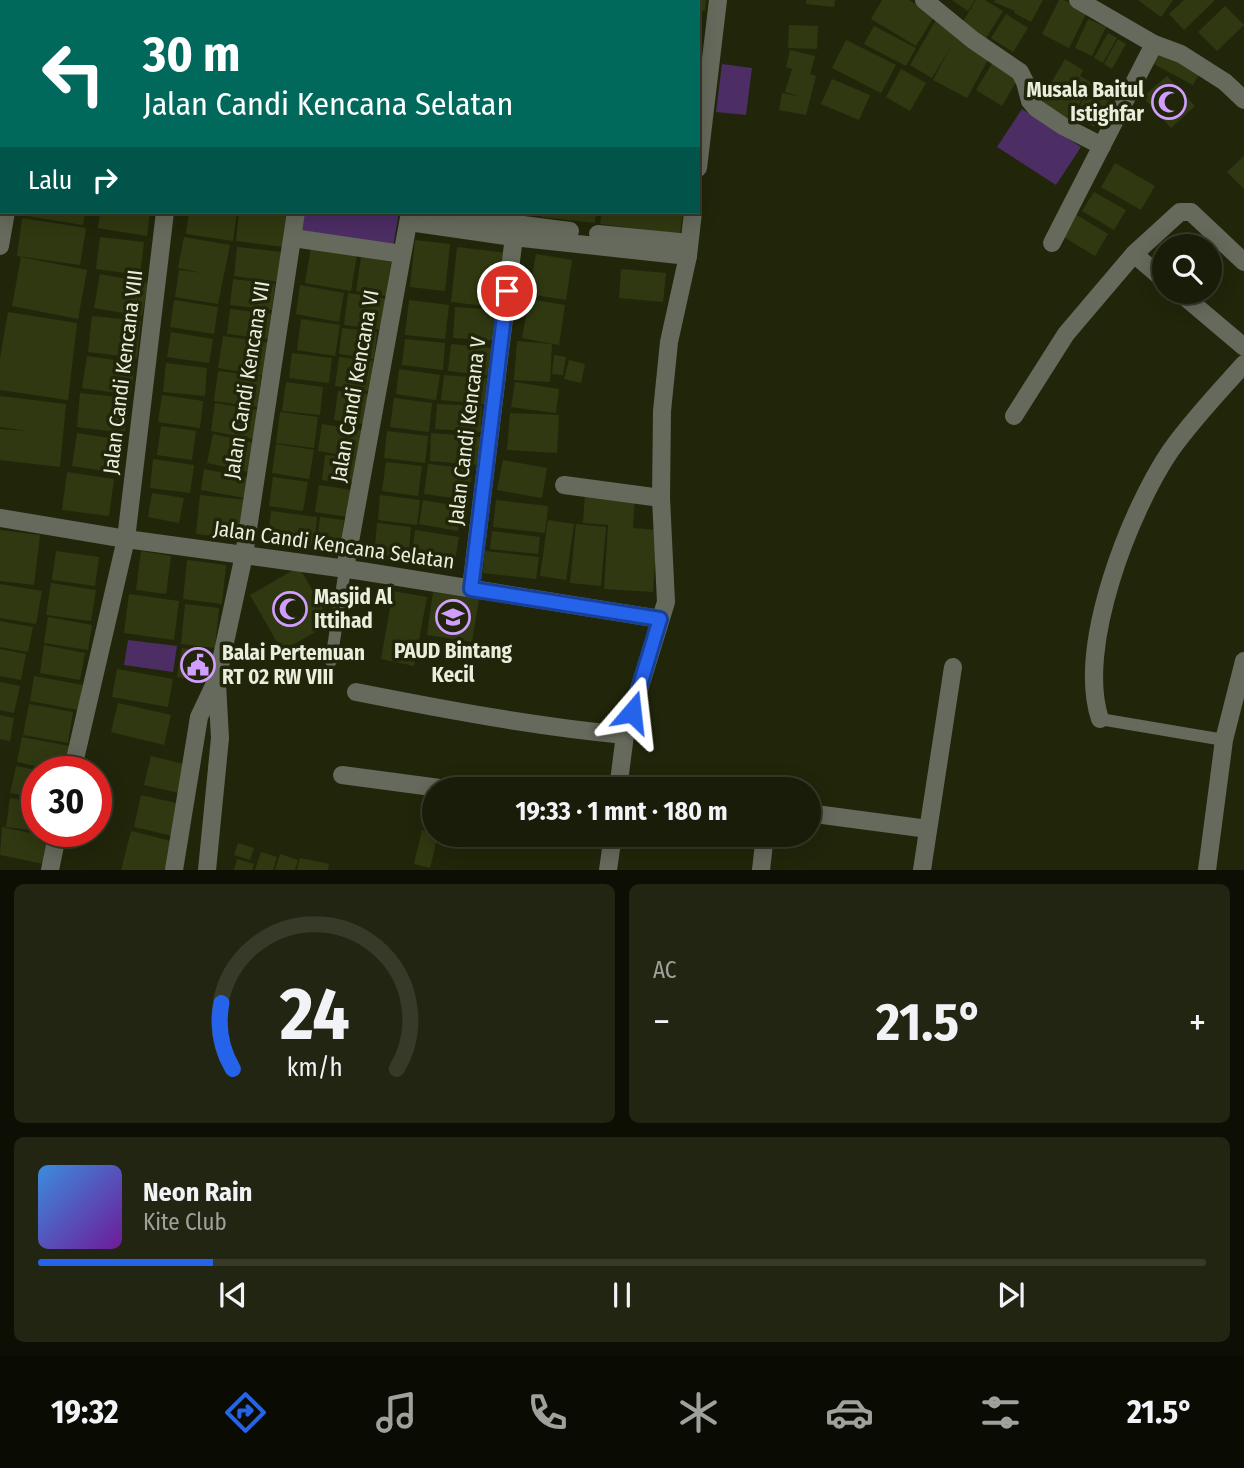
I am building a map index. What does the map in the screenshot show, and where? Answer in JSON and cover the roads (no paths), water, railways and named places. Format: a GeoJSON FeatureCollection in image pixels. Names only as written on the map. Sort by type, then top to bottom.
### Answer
{"type":"FeatureCollection","features":[{"type":"Feature","properties":{"kind":"street"},"geometry":{"type":"LineString","coordinates":[[700,151],[718,0]]}},
{"type":"Feature","properties":{"kind":"street"},"geometry":{"type":"LineString","coordinates":[[924,0],[973,40],[1020,72],[1036,108],[1063,126],[1102,146]]}},
{"type":"Feature","properties":{"kind":"street"},"geometry":{"type":"LineString","coordinates":[[1078,0],[1154,44],[1192,61],[1225,82],[1244,100]]}},
{"type":"Feature","properties":{"kind":"street"},"geometry":{"type":"LineString","coordinates":[[1052,243],[1154,44]]}},
{"type":"Feature","properties":{"kind":"street"},"geometry":{"type":"LineString","coordinates":[[1014,416],[1066,334],[1134,254],[1180,212],[1191,212],[1244,262]]}},
{"type":"Feature","properties":{"kind":"street"},"geometry":{"type":"LineString","coordinates":[[0,246],[6,214]]}},
{"type":"Feature","properties":{"kind":"street","name":"Jalan Candi Kencana VIII"},"geometry":{"type":"LineString","coordinates":[[76,756],[126,538],[165,214]]}},
{"type":"Feature","properties":{"kind":"street","name":"Jalan Candi Kencana VII"},"geometry":{"type":"LineString","coordinates":[[217,679],[244,555],[296,214]]}},
{"type":"Feature","properties":{"kind":"street"},"geometry":{"type":"LineString","coordinates":[[620,777],[625,735],[666,597],[661,498],[662,411],[669,342],[693,214]]}},
{"type":"Feature","properties":{"kind":"street"},"geometry":{"type":"LineString","coordinates":[[413,215],[515,224],[688,249]]}},
{"type":"Feature","properties":{"kind":"street","name":"Jalan Candi Kencana VI"},"geometry":{"type":"LineString","coordinates":[[345,569],[402,254],[413,215]]}},
{"type":"Feature","properties":{"kind":"street","name":"Jalan Candi Kencana V"},"geometry":{"type":"LineString","coordinates":[[471,589],[515,224]]}},
{"type":"Feature","properties":{"kind":"street"},"geometry":{"type":"LineString","coordinates":[[293,238],[402,254]]}},
{"type":"Feature","properties":{"kind":"street"},"geometry":{"type":"LineString","coordinates":[[1134,254],[1152,270]]}},
{"type":"Feature","properties":{"kind":"street"},"geometry":{"type":"LineString","coordinates":[[1192,304],[1244,347]]}},
{"type":"Feature","properties":{"kind":"street"},"geometry":{"type":"LineString","coordinates":[[1100,719],[1096,695],[1097,645],[1105,604],[1130,527],[1149,486],[1170,452],[1244,363]]}},
{"type":"Feature","properties":{"kind":"street"},"geometry":{"type":"LineString","coordinates":[[564,485],[661,498]]}},
{"type":"Feature","properties":{"kind":"street","name":"Jalan Candi Kencana Selatan"},"geometry":{"type":"LineString","coordinates":[[0,518],[660,619]]}},
{"type":"Feature","properties":{"kind":"street"},"geometry":{"type":"LineString","coordinates":[[1207,870],[1224,740],[1244,661]]}},
{"type":"Feature","properties":{"kind":"street"},"geometry":{"type":"LineString","coordinates":[[922,870],[953,667]]}},
{"type":"Feature","properties":{"kind":"street"},"geometry":{"type":"LineString","coordinates":[[174,870],[199,717],[217,679]]}},
{"type":"Feature","properties":{"kind":"street"},"geometry":{"type":"LineString","coordinates":[[207,870],[220,738],[217,679]]}},
{"type":"Feature","properties":{"kind":"street"},"geometry":{"type":"LineString","coordinates":[[356,692],[543,727],[625,735]]}},
{"type":"Feature","properties":{"kind":"street"},"geometry":{"type":"LineString","coordinates":[[342,775],[422,786]]}},
{"type":"Feature","properties":{"kind":"street"},"geometry":{"type":"LineString","coordinates":[[821,815],[928,829]]}},
{"type":"Feature","properties":{"kind":"street"},"geometry":{"type":"LineString","coordinates":[[50,870],[55,847]]}},
{"type":"Feature","properties":{"kind":"street"},"geometry":{"type":"LineString","coordinates":[[608,870],[611,847]]}},
{"type":"Feature","properties":{"kind":"street"},"geometry":{"type":"LineString","coordinates":[[761,870],[764,847]]}},
{"type":"Feature","properties":{"kind":"lane"},"geometry":{"type":"LineString","coordinates":[[331,661],[345,569]]}},
{"type":"Feature","properties":{"kind":"lane"},"geometry":{"type":"LineString","coordinates":[[1100,719],[1224,740]]}},
{"type":"Feature","properties":{"kind":"place","name":"Musala Baitul Istighfar"},"geometry":{"type":"Point","coordinates":[1169,102]}},
{"type":"Feature","properties":{"kind":"place","name":"Masjid Al Ittihad"},"geometry":{"type":"Point","coordinates":[290,609]}},
{"type":"Feature","properties":{"kind":"place","name":"PAUD Bintang Kecil"},"geometry":{"type":"Point","coordinates":[453,617]}},
{"type":"Feature","properties":{"kind":"place","name":"Balai Pertemuan RT 02 RW VIII"},"geometry":{"type":"Point","coordinates":[198,665]}}]}
